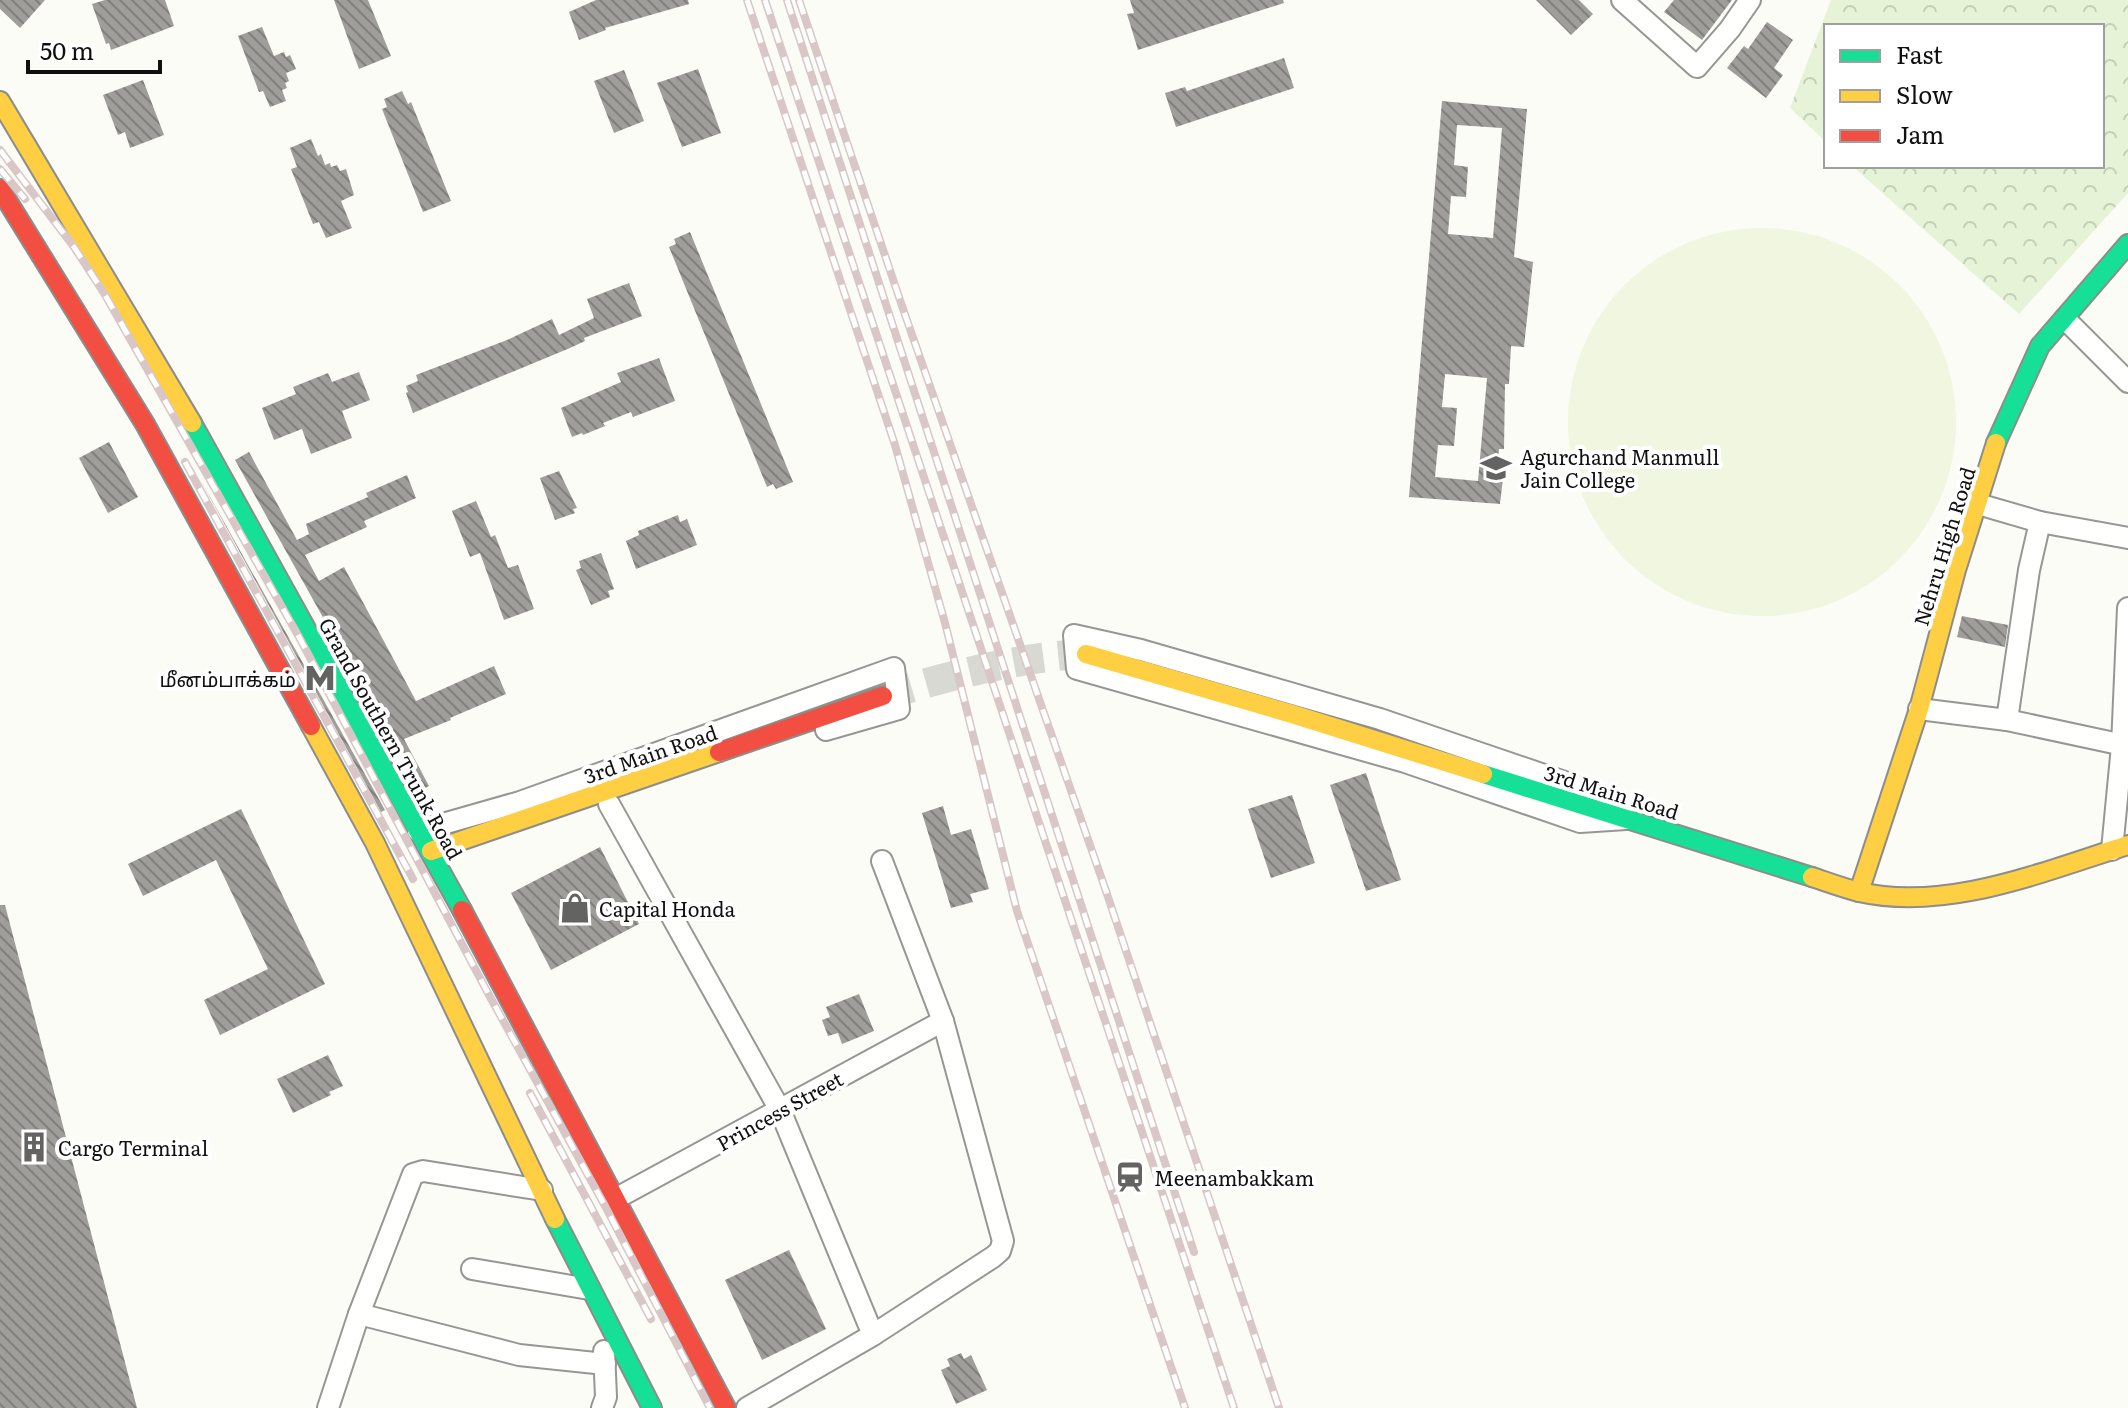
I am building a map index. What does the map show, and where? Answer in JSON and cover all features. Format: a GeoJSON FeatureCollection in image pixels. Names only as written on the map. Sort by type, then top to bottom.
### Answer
{"type":"FeatureCollection","features":[{"type":"Feature","properties":{"kind":"main road","name":"Grand Southern Trunk Road"},"geometry":{"type":"LineString","coordinates":[[0,101],[191,422],[434,857],[726,1408]]}},
{"type":"Feature","properties":{"kind":"main road"},"geometry":{"type":"LineString","coordinates":[[0,189],[145,424],[375,843],[589,1289],[652,1408]]}},
{"type":"Feature","properties":{"kind":"main road","name":"Nehru High Road"},"geometry":{"type":"LineString","coordinates":[[1859,892],[1919,709],[1956,570],[1997,441],[2040,346],[2128,244]]}},
{"type":"Feature","properties":{"kind":"main road","name":"3rd Main Road"},"geometry":{"type":"LineString","coordinates":[[1086,654],[1292,714],[1880,896],[1919,896],[1972,888],[2039,872],[2120,847]]}},
{"type":"Feature","properties":{"kind":"main road","name":"3rd Main Road"},"geometry":{"type":"LineString","coordinates":[[434,857],[883,696]]}},
{"type":"Feature","properties":{"kind":"street"},"geometry":{"type":"LineString","coordinates":[[1622,0],[1697,67],[1750,0]]}},
{"type":"Feature","properties":{"kind":"street"},"geometry":{"type":"LineString","coordinates":[[2065,319],[2128,382]]}},
{"type":"Feature","properties":{"kind":"street"},"geometry":{"type":"LineString","coordinates":[[1978,504],[2040,522],[2128,538]]}},
{"type":"Feature","properties":{"kind":"street"},"geometry":{"type":"LineString","coordinates":[[2007,720],[2029,570],[2040,522]]}},
{"type":"Feature","properties":{"kind":"street"},"geometry":{"type":"LineString","coordinates":[[2120,847],[2128,608]]}},
{"type":"Feature","properties":{"kind":"street"},"geometry":{"type":"LineString","coordinates":[[1074,635],[1263,684],[1449,742],[1591,791],[1626,819],[1580,822],[1405,762],[1077,669],[1074,635]]}},
{"type":"Feature","properties":{"kind":"street"},"geometry":{"type":"LineString","coordinates":[[418,831],[520,802],[894,668],[899,709],[814,734],[609,804],[434,857]]}},
{"type":"Feature","properties":{"kind":"street"},"geometry":{"type":"LineString","coordinates":[[1919,709],[2007,720],[2125,746]]}},
{"type":"Feature","properties":{"kind":"street"},"geometry":{"type":"LineString","coordinates":[[609,804],[780,1110],[873,1335]]}},
{"type":"Feature","properties":{"kind":"street"},"geometry":{"type":"LineString","coordinates":[[747,1408],[873,1335],[993,1257],[1000,1251],[1003,1241],[943,1021],[882,861]]}},
{"type":"Feature","properties":{"kind":"street","name":"Princess Street"},"geometry":{"type":"LineString","coordinates":[[615,1199],[943,1021]]}},
{"type":"Feature","properties":{"kind":"street"},"geometry":{"type":"LineString","coordinates":[[328,1408],[359,1314],[413,1174],[423,1171],[542,1190]]}},
{"type":"Feature","properties":{"kind":"street"},"geometry":{"type":"LineString","coordinates":[[472,1269],[589,1289]]}},
{"type":"Feature","properties":{"kind":"street"},"geometry":{"type":"LineString","coordinates":[[359,1314],[519,1355],[605,1364]]}},
{"type":"Feature","properties":{"kind":"street"},"geometry":{"type":"LineString","coordinates":[[602,1408],[606,1397],[604,1315]]}},
{"type":"Feature","properties":{"kind":"green space"},"geometry":{"type":"Polygon","coordinates":[[[1831,0],[2128,0],[2128,193],[2019,314],[1854,168],[2104,168],[2104,24],[1824,24],[1824,140],[1790,108],[1831,0]]]}},
{"type":"Feature","properties":{"kind":"green space"},"geometry":{"type":"Polygon","coordinates":[[[1762,228],[1800,232],[1836,243],[1870,261],[1899,285],[1923,314],[1941,348],[1952,384],[1956,422],[1952,460],[1941,496],[1923,530],[1899,559],[1870,583],[1836,601],[1800,612],[1762,616],[1724,612],[1688,601],[1654,583],[1625,559],[1601,530],[1583,496],[1572,460],[1568,422],[1572,384],[1583,348],[1601,314],[1625,285],[1654,261],[1688,243],[1724,232],[1762,228]]]}},
{"type":"Feature","properties":{"kind":"building"},"geometry":{"type":"Polygon","coordinates":[[[0,0],[45,0],[20,28],[0,9],[0,0]]]}},
{"type":"Feature","properties":{"kind":"building"},"geometry":{"type":"Polygon","coordinates":[[[105,0],[165,0],[174,26],[111,50],[92,4],[105,0]]]}},
{"type":"Feature","properties":{"kind":"building"},"geometry":{"type":"Polygon","coordinates":[[[334,0],[368,0],[391,56],[359,69],[334,0]]]}},
{"type":"Feature","properties":{"kind":"building"},"geometry":{"type":"Polygon","coordinates":[[[596,0],[688,0],[689,4],[605,28],[579,40],[569,12],[596,0]]]}},
{"type":"Feature","properties":{"kind":"building"},"geometry":{"type":"Polygon","coordinates":[[[1130,0],[1283,0],[1284,3],[1138,50],[1127,14],[1134,13],[1130,0]]]}},
{"type":"Feature","properties":{"kind":"building"},"geometry":{"type":"Polygon","coordinates":[[[1536,0],[1579,0],[1593,14],[1571,35],[1536,0]]]}},
{"type":"Feature","properties":{"kind":"building"},"geometry":{"type":"Polygon","coordinates":[[[1674,0],[1732,0],[1702,40],[1664,12],[1674,0]]]}},
{"type":"Feature","properties":{"kind":"building"},"geometry":{"type":"Polygon","coordinates":[[[1767,22],[1793,40],[1774,68],[1783,75],[1766,98],[1727,68],[1744,46],[1748,49],[1767,22]]]}},
{"type":"Feature","properties":{"kind":"building"},"geometry":{"type":"Polygon","coordinates":[[[262,27],[274,56],[284,52],[286,57],[290,55],[296,69],[286,73],[289,81],[285,83],[287,88],[282,90],[286,101],[270,107],[263,91],[259,92],[238,36],[262,27]]]}},
{"type":"Feature","properties":{"kind":"building"},"geometry":{"type":"Polygon","coordinates":[[[1284,58],[1294,88],[1176,127],[1165,93],[1185,87],[1187,91],[1284,58]]]}},
{"type":"Feature","properties":{"kind":"building"},"geometry":{"type":"Polygon","coordinates":[[[698,69],[721,133],[682,147],[657,83],[698,69]]]}},
{"type":"Feature","properties":{"kind":"building"},"geometry":{"type":"Polygon","coordinates":[[[624,70],[644,121],[614,133],[594,81],[624,70]]]}},
{"type":"Feature","properties":{"kind":"building"},"geometry":{"type":"Polygon","coordinates":[[[143,80],[164,135],[130,148],[125,132],[118,135],[103,95],[143,80]]]}},
{"type":"Feature","properties":{"kind":"building"},"geometry":{"type":"Polygon","coordinates":[[[402,91],[408,104],[411,102],[451,201],[423,212],[382,109],[387,107],[384,99],[402,91]]]}},
{"type":"Feature","properties":{"kind":"building"},"geometry":{"type":"Polygon","coordinates":[[[1442,101],[1527,109],[1514,257],[1533,262],[1524,347],[1511,346],[1509,384],[1505,384],[1504,449],[1499,449],[1497,477],[1503,478],[1500,504],[1409,497],[1442,101]],[[1457,125],[1454,165],[1468,167],[1466,197],[1451,196],[1448,234],[1493,238],[1502,128],[1457,125]],[[1445,374],[1442,407],[1457,408],[1454,446],[1438,445],[1435,477],[1478,481],[1487,378],[1445,374]]]}},
{"type":"Feature","properties":{"kind":"building"},"geometry":{"type":"Polygon","coordinates":[[[311,139],[325,165],[337,165],[340,171],[346,169],[354,195],[341,201],[352,228],[326,238],[319,222],[313,224],[291,169],[297,167],[290,148],[311,139]]]}},
{"type":"Feature","properties":{"kind":"building"},"geometry":{"type":"Polygon","coordinates":[[[690,232],[793,482],[776,489],[773,484],[767,487],[669,247],[676,244],[674,239],[690,232]]]}},
{"type":"Feature","properties":{"kind":"building"},"geometry":{"type":"Polygon","coordinates":[[[629,283],[642,316],[413,413],[406,386],[418,381],[416,375],[552,319],[559,335],[594,318],[587,299],[629,283]]]}},
{"type":"Feature","properties":{"kind":"building"},"geometry":{"type":"Polygon","coordinates":[[[659,358],[675,401],[633,417],[631,412],[603,423],[605,426],[572,437],[561,408],[621,382],[617,373],[659,358]]]}},
{"type":"Feature","properties":{"kind":"building"},"geometry":{"type":"Polygon","coordinates":[[[359,372],[370,400],[342,411],[352,438],[311,454],[302,429],[274,440],[262,408],[296,394],[293,387],[328,373],[332,382],[359,372]]]}},
{"type":"Feature","properties":{"kind":"building"},"geometry":{"type":"Polygon","coordinates":[[[109,442],[138,497],[108,513],[79,458],[109,442]]]}},
{"type":"Feature","properties":{"kind":"building"},"geometry":{"type":"Polygon","coordinates":[[[249,452],[297,540],[309,534],[306,524],[368,497],[366,493],[407,475],[416,498],[364,521],[367,527],[305,555],[319,581],[344,567],[416,701],[494,666],[506,694],[404,739],[429,786],[420,791],[235,460],[249,452]]]}},
{"type":"Feature","properties":{"kind":"building"},"geometry":{"type":"Polygon","coordinates":[[[559,471],[577,508],[573,509],[575,513],[555,520],[540,478],[559,471]]]}},
{"type":"Feature","properties":{"kind":"building"},"geometry":{"type":"Polygon","coordinates":[[[200,479],[385,810],[381,812],[200,479]]]}},
{"type":"Feature","properties":{"kind":"building"},"geometry":{"type":"Polygon","coordinates":[[[476,501],[491,537],[495,535],[508,568],[518,565],[534,609],[504,620],[480,553],[470,557],[452,511],[476,501]]]}},
{"type":"Feature","properties":{"kind":"building"},"geometry":{"type":"Polygon","coordinates":[[[678,515],[680,522],[687,519],[697,545],[636,569],[626,541],[639,535],[638,531],[678,515]]]}},
{"type":"Feature","properties":{"kind":"building"},"geometry":{"type":"Polygon","coordinates":[[[601,553],[614,589],[608,591],[610,597],[591,605],[576,570],[581,568],[579,561],[601,553]]]}},
{"type":"Feature","properties":{"kind":"building"},"geometry":{"type":"Polygon","coordinates":[[[1962,616],[2008,625],[2005,647],[1957,637],[1962,616]]]}},
{"type":"Feature","properties":{"kind":"building"},"geometry":{"type":"Polygon","coordinates":[[[1366,773],[1401,880],[1366,891],[1330,785],[1366,773]]]}},
{"type":"Feature","properties":{"kind":"building"},"geometry":{"type":"Polygon","coordinates":[[[1292,795],[1315,863],[1271,878],[1248,809],[1292,795]]]}},
{"type":"Feature","properties":{"kind":"building"},"geometry":{"type":"Polygon","coordinates":[[[943,806],[951,835],[971,829],[989,889],[970,894],[973,902],[951,908],[922,813],[943,806]]]}},
{"type":"Feature","properties":{"kind":"building"},"geometry":{"type":"Polygon","coordinates":[[[241,809],[325,984],[220,1035],[204,1000],[268,969],[216,860],[143,896],[128,864],[241,809]]]}},
{"type":"Feature","properties":{"kind":"building","name":"Capital Honda"},"geometry":{"type":"Polygon","coordinates":[[[600,847],[639,924],[551,970],[511,893],[600,847]]]}},
{"type":"Feature","properties":{"kind":"building","name":"Cargo Terminal"},"geometry":{"type":"Polygon","coordinates":[[[0,905],[5,905],[137,1408],[0,1408],[0,905]]]}},
{"type":"Feature","properties":{"kind":"building"},"geometry":{"type":"Polygon","coordinates":[[[859,994],[874,1031],[842,1044],[838,1033],[828,1036],[822,1020],[830,1017],[826,1007],[859,994]]]}},
{"type":"Feature","properties":{"kind":"building"},"geometry":{"type":"Polygon","coordinates":[[[328,1055],[343,1086],[293,1113],[277,1079],[328,1055]]]}},
{"type":"Feature","properties":{"kind":"building"},"geometry":{"type":"Polygon","coordinates":[[[789,1250],[826,1329],[762,1360],[725,1280],[789,1250]]]}},
{"type":"Feature","properties":{"kind":"building"},"geometry":{"type":"Polygon","coordinates":[[[961,1353],[964,1359],[971,1355],[987,1390],[956,1404],[941,1370],[950,1366],[947,1359],[961,1353]]]}},
{"type":"Feature","properties":{"kind":"tunnel"},"geometry":{"type":"LineString","coordinates":[[883,696],[983,669],[1086,654]]}},
{"type":"Feature","properties":{"kind":"railway"},"geometry":{"type":"LineString","coordinates":[[747,0],[895,445],[945,623],[1017,911],[1185,1408]]}},
{"type":"Feature","properties":{"kind":"railway"},"geometry":{"type":"LineString","coordinates":[[765,0],[1234,1408]]}},
{"type":"Feature","properties":{"kind":"railway"},"geometry":{"type":"LineString","coordinates":[[787,0],[1194,1252]]}},
{"type":"Feature","properties":{"kind":"railway"},"geometry":{"type":"LineString","coordinates":[[799,0],[1106,891],[1279,1408]]}},
{"type":"Feature","properties":{"kind":"railway"},"geometry":{"type":"LineString","coordinates":[[0,150],[74,247],[104,293],[299,637],[710,1408]]}},
{"type":"Feature","properties":{"kind":"railway"},"geometry":{"type":"LineString","coordinates":[[0,169],[25,199]]}},
{"type":"Feature","properties":{"kind":"railway"},"geometry":{"type":"LineString","coordinates":[[185,462],[413,879]]}},
{"type":"Feature","properties":{"kind":"railway"},"geometry":{"type":"LineString","coordinates":[[530,1093],[651,1319]]}},
{"type":"Feature","properties":{"kind":"traffic: fast"},"geometry":{"type":"LineString","coordinates":[[1996,443],[2040,346],[2128,244]]}},
{"type":"Feature","properties":{"kind":"traffic: fast"},"geometry":{"type":"LineString","coordinates":[[192,423],[462,910]]}},
{"type":"Feature","properties":{"kind":"traffic: fast"},"geometry":{"type":"LineString","coordinates":[[1483,774],[1812,877]]}},
{"type":"Feature","properties":{"kind":"traffic: fast"},"geometry":{"type":"LineString","coordinates":[[555,1219],[652,1408]]}},
{"type":"Feature","properties":{"kind":"traffic: slow"},"geometry":{"type":"LineString","coordinates":[[0,101],[192,423]]}},
{"type":"Feature","properties":{"kind":"traffic: slow"},"geometry":{"type":"LineString","coordinates":[[1859,892],[1919,709],[1956,570],[1996,443]]}},
{"type":"Feature","properties":{"kind":"traffic: slow"},"geometry":{"type":"LineString","coordinates":[[1086,654],[1483,774]]}},
{"type":"Feature","properties":{"kind":"traffic: slow"},"geometry":{"type":"LineString","coordinates":[[311,726],[375,843],[555,1219]]}},
{"type":"Feature","properties":{"kind":"traffic: slow"},"geometry":{"type":"LineString","coordinates":[[431,851],[719,752]]}},
{"type":"Feature","properties":{"kind":"traffic: slow"},"geometry":{"type":"LineString","coordinates":[[1812,877],[1859,892],[1893,897],[1927,897],[1995,886],[2128,845]]}},
{"type":"Feature","properties":{"kind":"traffic: jam"},"geometry":{"type":"LineString","coordinates":[[0,189],[145,424],[311,726]]}},
{"type":"Feature","properties":{"kind":"traffic: jam"},"geometry":{"type":"LineString","coordinates":[[719,752],[883,696]]}},
{"type":"Feature","properties":{"kind":"traffic: jam"},"geometry":{"type":"LineString","coordinates":[[462,910],[726,1408]]}},
{"type":"Feature","properties":{"kind":"place","name":"Agurchand Manmull Jain College"},"geometry":{"type":"Point","coordinates":[1496,468]}},
{"type":"Feature","properties":{"kind":"place","name":"மீனம்பாக்கம்"},"geometry":{"type":"Point","coordinates":[320,678]}},
{"type":"Feature","properties":{"kind":"place","name":"Capital Honda"},"geometry":{"type":"Point","coordinates":[575,908]}},
{"type":"Feature","properties":{"kind":"place","name":"Cargo Terminal"},"geometry":{"type":"Point","coordinates":[34,1147]}},
{"type":"Feature","properties":{"kind":"place","name":"Meenambakkam"},"geometry":{"type":"Point","coordinates":[1130,1177]}}]}
